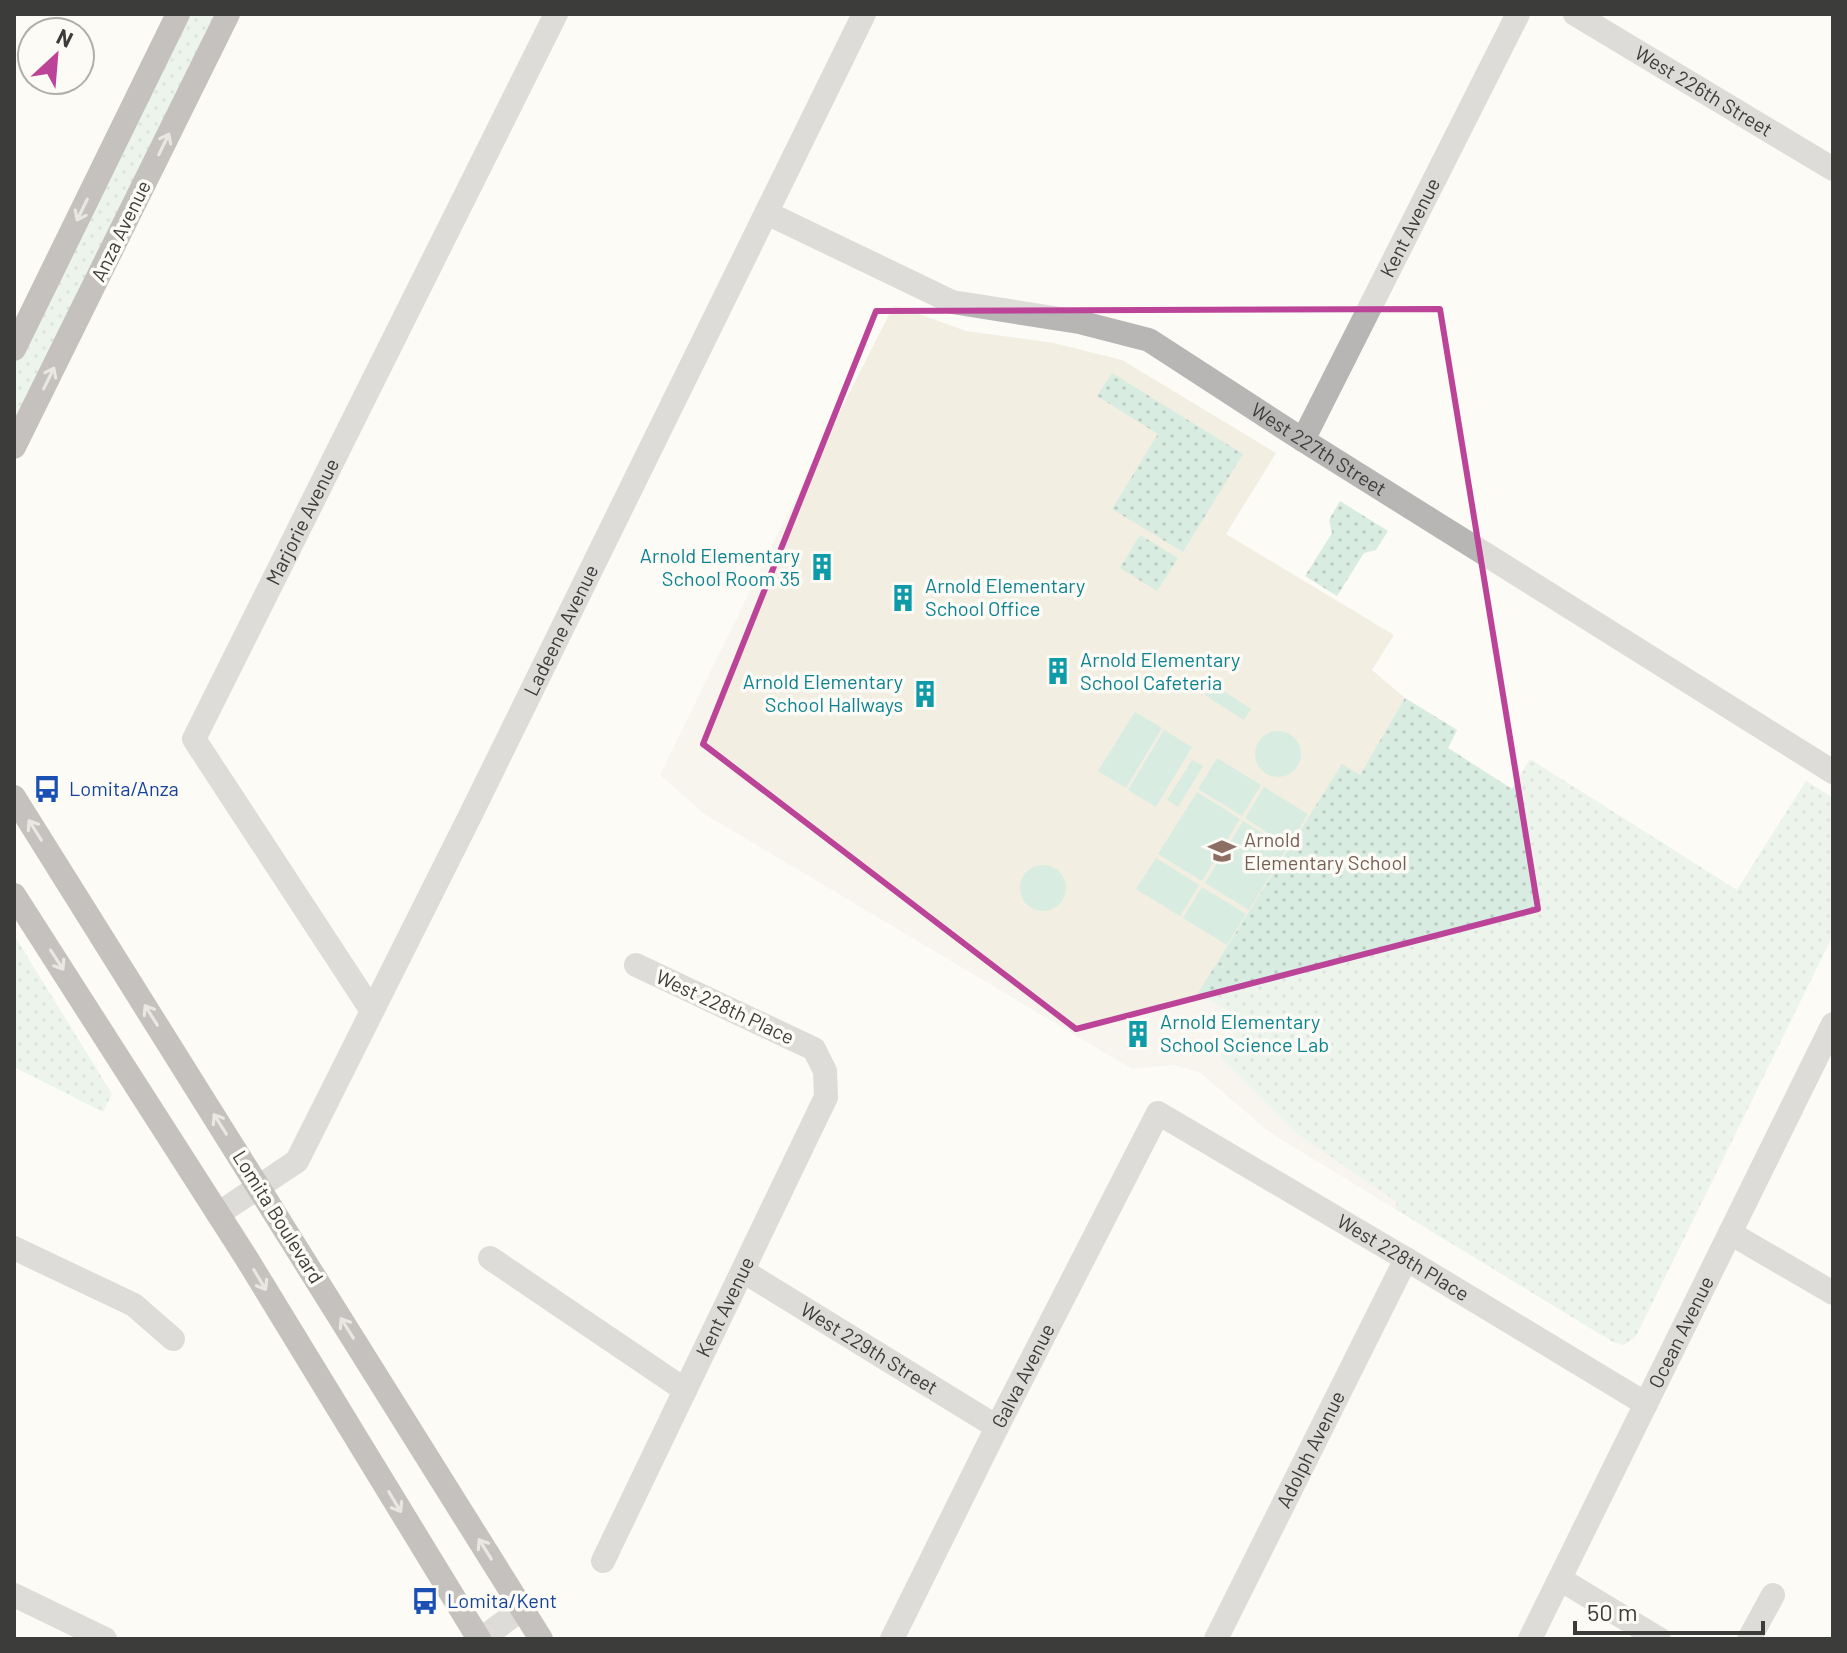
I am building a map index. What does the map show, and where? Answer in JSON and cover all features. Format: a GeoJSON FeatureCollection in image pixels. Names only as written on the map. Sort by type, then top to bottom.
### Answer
{"type":"FeatureCollection","features":[{"type":"Feature","properties":{"kind":"main road"},"geometry":{"type":"LineString","coordinates":[[14,349],[178,14]]}},
{"type":"Feature","properties":{"kind":"main road","name":"Anza Avenue"},"geometry":{"type":"LineString","coordinates":[[14,447],[228,14]]}},
{"type":"Feature","properties":{"kind":"main road","name":"Lomita Boulevard"},"geometry":{"type":"LineString","coordinates":[[14,797],[541,1639]]}},
{"type":"Feature","properties":{"kind":"main road"},"geometry":{"type":"LineString","coordinates":[[14,895],[218,1214],[480,1639]]}},
{"type":"Feature","properties":{"kind":"street","name":"Marjorie Avenue"},"geometry":{"type":"LineString","coordinates":[[372,1011],[194,739],[556,14]]}},
{"type":"Feature","properties":{"kind":"street","name":"Ladeene Avenue"},"geometry":{"type":"LineString","coordinates":[[218,1214],[297,1161],[864,14]]}},
{"type":"Feature","properties":{"kind":"street","name":"Kent Avenue"},"geometry":{"type":"LineString","coordinates":[[1303,440],[1518,14]]}},
{"type":"Feature","properties":{"kind":"street","name":"West 226th Street"},"geometry":{"type":"LineString","coordinates":[[1575,14],[1833,169]]}},
{"type":"Feature","properties":{"kind":"street","name":"West 227th Street"},"geometry":{"type":"LineString","coordinates":[[767,213],[952,302],[1079,322],[1149,340],[1833,772]]}},
{"type":"Feature","properties":{"kind":"street","name":"West 228th Place"},"geometry":{"type":"LineString","coordinates":[[636,965],[814,1049]]}},
{"type":"Feature","properties":{"kind":"street","name":"Ocean Avenue"},"geometry":{"type":"LineString","coordinates":[[1530,1639],[1833,1024]]}},
{"type":"Feature","properties":{"kind":"street","name":"Kent Avenue"},"geometry":{"type":"LineString","coordinates":[[603,1561],[826,1097],[825,1071],[814,1049]]}},
{"type":"Feature","properties":{"kind":"street","name":"West 228th Place"},"geometry":{"type":"LineString","coordinates":[[1158,1113],[1646,1404]]}},
{"type":"Feature","properties":{"kind":"street","name":"Galva Avenue"},"geometry":{"type":"LineString","coordinates":[[892,1639],[1158,1113]]}},
{"type":"Feature","properties":{"kind":"street"},"geometry":{"type":"LineString","coordinates":[[1730,1233],[1833,1293]]}},
{"type":"Feature","properties":{"kind":"street"},"geometry":{"type":"LineString","coordinates":[[14,1248],[134,1305],[173,1339]]}},
{"type":"Feature","properties":{"kind":"street"},"geometry":{"type":"LineString","coordinates":[[490,1258],[685,1390]]}},
{"type":"Feature","properties":{"kind":"street","name":"Adolph Avenue"},"geometry":{"type":"LineString","coordinates":[[1216,1639],[1406,1259]]}},
{"type":"Feature","properties":{"kind":"street","name":"West 229th Street"},"geometry":{"type":"LineString","coordinates":[[743,1271],[997,1427]]}},
{"type":"Feature","properties":{"kind":"street"},"geometry":{"type":"LineString","coordinates":[[1560,1579],[1659,1639]]}},
{"type":"Feature","properties":{"kind":"street"},"geometry":{"type":"LineString","coordinates":[[14,1595],[105,1639]]}},
{"type":"Feature","properties":{"kind":"street"},"geometry":{"type":"LineString","coordinates":[[1749,1639],[1773,1595]]}},
{"type":"Feature","properties":{"kind":"street"},"geometry":{"type":"LineString","coordinates":[[480,1639],[522,1609]]}},
{"type":"Feature","properties":{"kind":"highlighted area"},"geometry":{"type":"Polygon","coordinates":[[[1440,309],[1538,909],[1076,1029],[703,744],[876,311],[1440,309]]]}},
{"type":"Feature","properties":{"kind":"shaded area","name":"Arnold Elementary School"},"geometry":{"type":"Polygon","coordinates":[[[894,305],[966,331],[1054,343],[1122,360],[1276,453],[1226,534],[1394,635],[1372,670],[1405,698],[1457,730],[1448,748],[1512,789],[1530,759],[1737,890],[1806,781],[1833,798],[1833,935],[1636,1336],[1624,1345],[1613,1342],[1287,1143],[1264,1128],[1201,1073],[1173,1065],[1132,1069],[703,813],[660,775],[894,305]]]}},
{"type":"Feature","properties":{"kind":"green space"},"geometry":{"type":"Polygon","coordinates":[[[180,14],[230,14],[14,449],[14,350],[180,14]]]}},
{"type":"Feature","properties":{"kind":"green space"},"geometry":{"type":"Polygon","coordinates":[[[1112,373],[1243,454],[1183,552],[1112,509],[1158,434],[1097,396],[1112,373]]]}},
{"type":"Feature","properties":{"kind":"green space"},"geometry":{"type":"Polygon","coordinates":[[[1340,501],[1388,531],[1376,550],[1364,553],[1337,596],[1305,576],[1332,533],[1329,520],[1340,501]]]}},
{"type":"Feature","properties":{"kind":"green space"},"geometry":{"type":"Polygon","coordinates":[[[1140,535],[1178,558],[1157,591],[1120,568],[1140,535]]]}},
{"type":"Feature","properties":{"kind":"green space"},"geometry":{"type":"Polygon","coordinates":[[[1213,684],[1251,709],[1244,720],[1205,695],[1213,684]]]}},
{"type":"Feature","properties":{"kind":"green space"},"geometry":{"type":"Polygon","coordinates":[[[1405,698],[1457,730],[1448,748],[1512,789],[1530,759],[1737,890],[1806,781],[1833,798],[1833,935],[1636,1336],[1624,1345],[1613,1342],[1395,1209],[1397,1202],[1295,1132],[1220,1057],[1241,1019],[1198,993],[1342,764],[1360,775],[1405,698]]]}},
{"type":"Feature","properties":{"kind":"green space"},"geometry":{"type":"Polygon","coordinates":[[[1135,712],[1162,728],[1126,788],[1098,771],[1135,712]]]}},
{"type":"Feature","properties":{"kind":"green space"},"geometry":{"type":"Polygon","coordinates":[[[1164,730],[1192,747],[1156,807],[1128,790],[1164,730]]]}},
{"type":"Feature","properties":{"kind":"green space"},"geometry":{"type":"Polygon","coordinates":[[[1278,731],[1295,737],[1301,754],[1295,771],[1278,777],[1261,771],[1255,754],[1261,737],[1278,731]]]}},
{"type":"Feature","properties":{"kind":"green space"},"geometry":{"type":"Polygon","coordinates":[[[1217,758],[1261,785],[1242,816],[1198,789],[1217,758]]]}},
{"type":"Feature","properties":{"kind":"green space"},"geometry":{"type":"Polygon","coordinates":[[[1192,760],[1203,766],[1178,807],[1167,800],[1192,760]]]}},
{"type":"Feature","properties":{"kind":"green space"},"geometry":{"type":"Polygon","coordinates":[[[1264,787],[1308,814],[1288,846],[1245,818],[1264,787]]]}},
{"type":"Feature","properties":{"kind":"green space"},"geometry":{"type":"Polygon","coordinates":[[[1197,792],[1240,819],[1202,881],[1158,854],[1197,792]]]}},
{"type":"Feature","properties":{"kind":"green space"},"geometry":{"type":"Polygon","coordinates":[[[1243,821],[1287,848],[1249,910],[1205,883],[1243,821]]]}},
{"type":"Feature","properties":{"kind":"green space"},"geometry":{"type":"Polygon","coordinates":[[[1156,858],[1199,885],[1180,916],[1136,889],[1156,858]]]}},
{"type":"Feature","properties":{"kind":"green space"},"geometry":{"type":"Polygon","coordinates":[[[1043,865],[1060,871],[1066,888],[1060,905],[1043,911],[1026,905],[1020,888],[1026,871],[1043,865]]]}},
{"type":"Feature","properties":{"kind":"green space"},"geometry":{"type":"Polygon","coordinates":[[[1202,887],[1246,914],[1227,945],[1183,918],[1202,887]]]}},
{"type":"Feature","properties":{"kind":"green space"},"geometry":{"type":"Polygon","coordinates":[[[14,935],[112,1094],[103,1112],[14,1067],[14,935]]]}},
{"type":"Feature","properties":{"kind":"place","name":"Arnold Elementary School Room 35"},"geometry":{"type":"Point","coordinates":[822,567]}},
{"type":"Feature","properties":{"kind":"place","name":"Arnold Elementary School Office"},"geometry":{"type":"Point","coordinates":[903,598]}},
{"type":"Feature","properties":{"kind":"place","name":"Arnold Elementary School Cafeteria"},"geometry":{"type":"Point","coordinates":[1058,671]}},
{"type":"Feature","properties":{"kind":"place","name":"Arnold Elementary School Hallways"},"geometry":{"type":"Point","coordinates":[925,694]}},
{"type":"Feature","properties":{"kind":"place","name":"Lomita/Anza"},"geometry":{"type":"Point","coordinates":[47,789]}},
{"type":"Feature","properties":{"kind":"place","name":"Arnold Elementary School"},"geometry":{"type":"Point","coordinates":[1222,851]}},
{"type":"Feature","properties":{"kind":"place","name":"Arnold Elementary School Science Lab"},"geometry":{"type":"Point","coordinates":[1138,1034]}},
{"type":"Feature","properties":{"kind":"place","name":"Lomita/Kent"},"geometry":{"type":"Point","coordinates":[425,1601]}}]}
